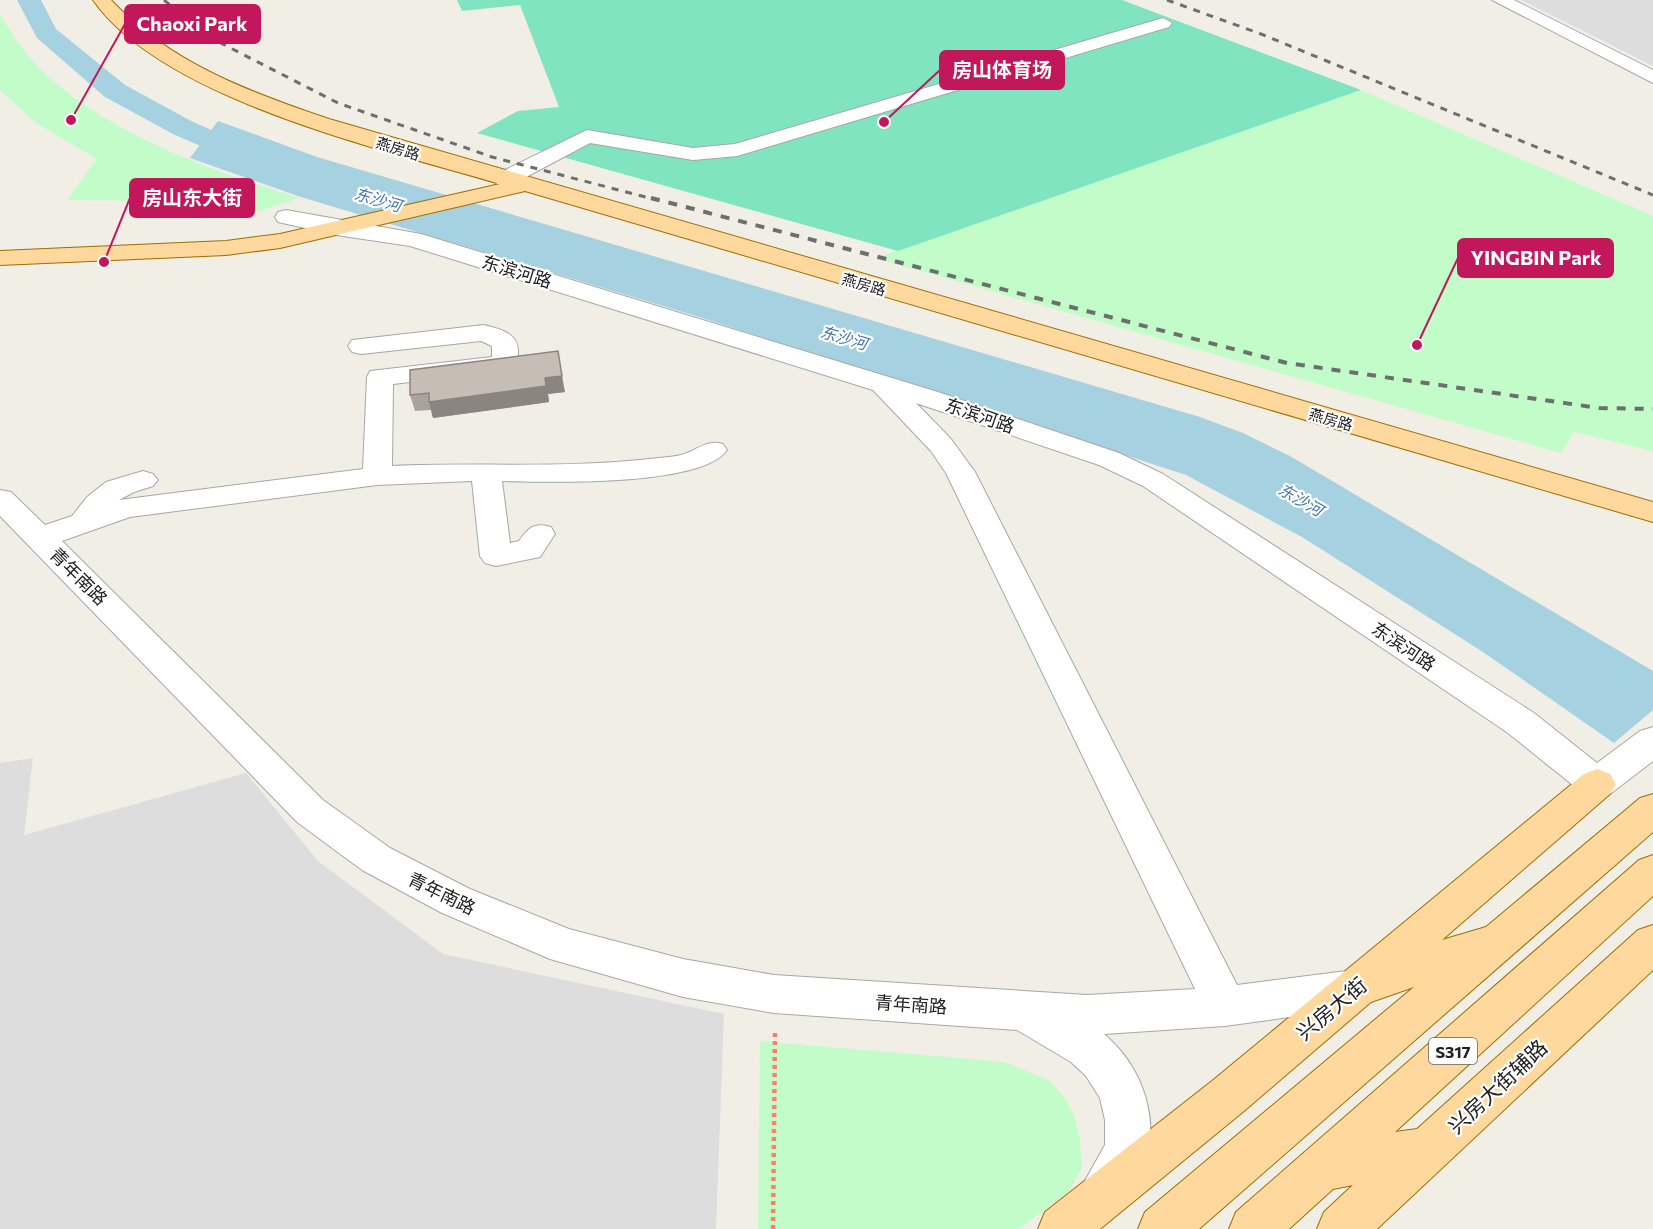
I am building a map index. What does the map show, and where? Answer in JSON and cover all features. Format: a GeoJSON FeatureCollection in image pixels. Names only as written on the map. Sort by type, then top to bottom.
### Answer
{"type":"FeatureCollection","features":[{"type":"Feature","properties":{"kind":"main road","name":"燕房路"},"geometry":{"type":"LineString","coordinates":[[102,0],[132,30],[160,51],[229,88],[283,111],[498,186],[1653,512]]}},
{"type":"Feature","properties":{"kind":"main road"},"geometry":{"type":"LineString","coordinates":[[0,248],[230,238],[340,222],[498,186]]}},
{"type":"Feature","properties":{"kind":"main road"},"geometry":{"type":"LineString","coordinates":[[0,258],[226,248],[280,241],[340,222]]}},
{"type":"Feature","properties":{"kind":"main road","name":"兴房大街"},"geometry":{"type":"LineString","coordinates":[[1076,1218],[1228,1096],[1597,784]]}},
{"type":"Feature","properties":{"kind":"main road"},"geometry":{"type":"LineString","coordinates":[[1162,1229],[1648,813]]}},
{"type":"Feature","properties":{"kind":"main road","name":"S317"},"geometry":{"type":"LineString","coordinates":[[1253,1229],[1653,872]]}},
{"type":"Feature","properties":{"kind":"main road"},"geometry":{"type":"LineString","coordinates":[[1354,989],[1503,937]]}},
{"type":"Feature","properties":{"kind":"main road","name":"兴房大街辅路"},"geometry":{"type":"LineString","coordinates":[[1341,1229],[1653,943]]}},
{"type":"Feature","properties":{"kind":"main road"},"geometry":{"type":"LineString","coordinates":[[1323,1167],[1427,1150]]}},
{"type":"Feature","properties":{"kind":"street"},"geometry":{"type":"LineString","coordinates":[[1501,0],[1653,77]]}},
{"type":"Feature","properties":{"kind":"street"},"geometry":{"type":"LineString","coordinates":[[498,186],[586,136],[693,154],[737,150],[1163,23]]}},
{"type":"Feature","properties":{"kind":"street","name":"东滨河路"},"geometry":{"type":"LineString","coordinates":[[286,217],[340,222],[413,239],[882,383],[1109,459],[1153,480],[1521,723],[1597,784]]}},
{"type":"Feature","properties":{"kind":"street"},"geometry":{"type":"LineString","coordinates":[[361,346],[484,333],[505,342],[505,364],[380,377],[377,476]]}},
{"type":"Feature","properties":{"kind":"street"},"geometry":{"type":"LineString","coordinates":[[882,383],[941,445],[960,472],[1225,1006]]}},
{"type":"Feature","properties":{"kind":"street"},"geometry":{"type":"LineString","coordinates":[[41,538],[126,508],[377,476],[486,472],[555,473],[650,468],[690,463],[713,450]]}},
{"type":"Feature","properties":{"kind":"street"},"geometry":{"type":"LineString","coordinates":[[486,472],[496,556],[529,550],[540,534]]}},
{"type":"Feature","properties":{"kind":"street"},"geometry":{"type":"LineString","coordinates":[[82,524],[107,494],[120,484],[143,480]]}},
{"type":"Feature","properties":{"kind":"street","name":"青年南路"},"geometry":{"type":"LineString","coordinates":[[0,499],[310,811],[376,859],[456,901],[565,946],[683,978],[774,994],[1087,1015],[1142,1014],[1225,1006],[1354,989]]}},
{"type":"Feature","properties":{"kind":"street"},"geometry":{"type":"LineString","coordinates":[[1597,784],[1653,741]]}},
{"type":"Feature","properties":{"kind":"street","name":"青年南路"},"geometry":{"type":"LineString","coordinates":[[1021,1011],[1067,1034],[1093,1053],[1120,1092],[1127,1115],[1128,1144],[1120,1168],[1076,1218]]}},
{"type":"Feature","properties":{"kind":"path"},"geometry":{"type":"LineString","coordinates":[[773,1229],[775,1030]]}},
{"type":"Feature","properties":{"kind":"shaded area"},"geometry":{"type":"Polygon","coordinates":[[[1521,0],[1653,0],[1653,66],[1521,0]]]}},
{"type":"Feature","properties":{"kind":"shaded area"},"geometry":{"type":"Polygon","coordinates":[[[33,758],[24,835],[246,773],[318,861],[443,954],[724,1014],[716,1229],[0,1229],[0,763],[33,758]]]}},
{"type":"Feature","properties":{"kind":"green space"},"geometry":{"type":"Polygon","coordinates":[[[457,0],[1122,0],[1361,90],[898,251],[477,133],[518,111],[559,107],[520,5],[462,11],[457,0]]]}},
{"type":"Feature","properties":{"kind":"green space"},"geometry":{"type":"Polygon","coordinates":[[[0,15],[26,53],[52,80],[82,103],[116,124],[189,160],[299,198],[256,212],[204,219],[211,201],[67,200],[97,159],[36,123],[0,90],[0,15]]]}},
{"type":"Feature","properties":{"kind":"green space"},"geometry":{"type":"Polygon","coordinates":[[[1361,90],[1653,216],[1653,451],[1574,432],[1561,453],[875,258],[1361,90]]]}},
{"type":"Feature","properties":{"kind":"green space"},"geometry":{"type":"Polygon","coordinates":[[[760,1041],[1005,1062],[1050,1081],[1066,1100],[1075,1118],[1082,1168],[1069,1191],[1019,1229],[758,1229],[760,1041]]]}},
{"type":"Feature","properties":{"kind":"water"},"geometry":{"type":"Polygon","coordinates":[[[218,121],[317,157],[1200,417],[1243,433],[1290,456],[1653,671],[1653,710],[1614,743],[1483,652],[1302,537],[1186,475],[696,316],[301,197],[190,158],[218,121]]]}},
{"type":"Feature","properties":{"kind":"building"},"geometry":{"type":"Polygon","coordinates":[[[558,351],[562,376],[545,378],[546,386],[429,402],[429,393],[410,395],[410,370],[558,351]]]}},
{"type":"Feature","properties":{"kind":"waterway","name":"东沙河"},"geometry":{"type":"LineString","coordinates":[[29,0],[46,33],[115,91],[183,128],[264,163]]}},
{"type":"Feature","properties":{"kind":"railway"},"geometry":{"type":"LineString","coordinates":[[164,0],[209,37],[338,103],[492,157],[657,200]]}},
{"type":"Feature","properties":{"kind":"railway"},"geometry":{"type":"LineString","coordinates":[[1167,0],[1261,34],[1653,195]]}},
{"type":"Feature","properties":{"kind":"railway"},"geometry":{"type":"LineString","coordinates":[[651,198],[1287,363],[1599,408],[1653,409]]}},
{"type":"Feature","properties":{"kind":"place","name":"Chaoxi Park"},"geometry":{"type":"Point","coordinates":[71,120]}},
{"type":"Feature","properties":{"kind":"place","name":"房山体育场"},"geometry":{"type":"Point","coordinates":[884,122]}},
{"type":"Feature","properties":{"kind":"place","name":"房山东大街"},"geometry":{"type":"Point","coordinates":[104,262]}},
{"type":"Feature","properties":{"kind":"place","name":"YINGBIN Park"},"geometry":{"type":"Point","coordinates":[1417,345]}}]}
